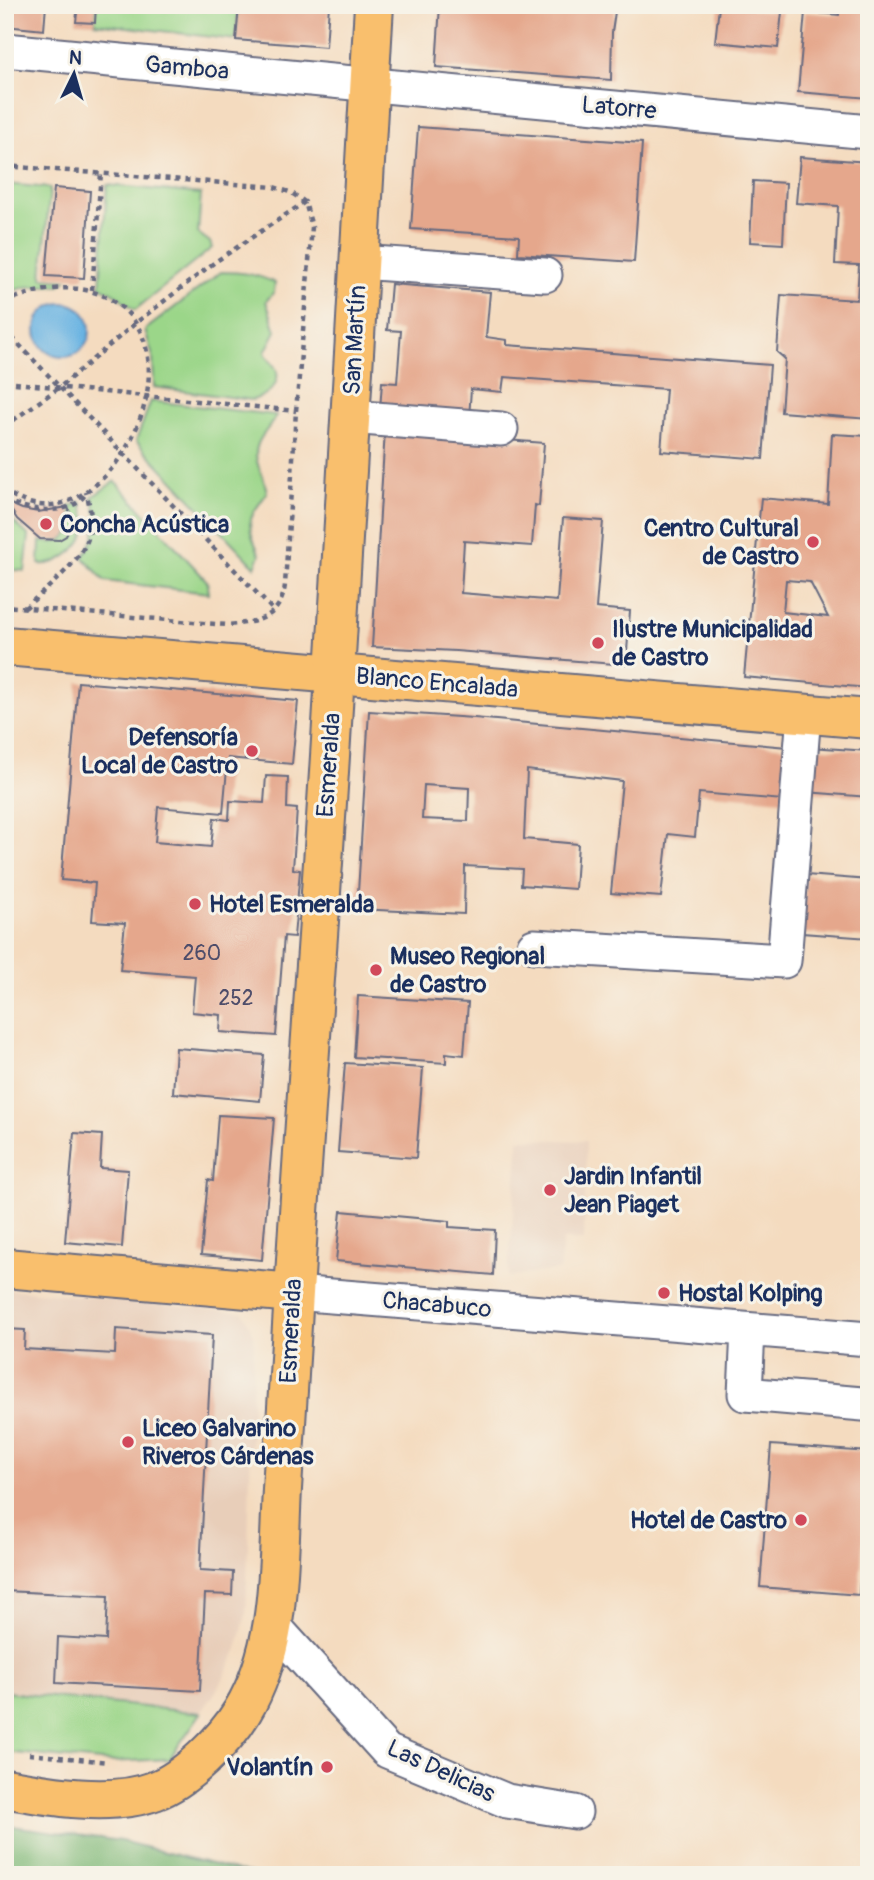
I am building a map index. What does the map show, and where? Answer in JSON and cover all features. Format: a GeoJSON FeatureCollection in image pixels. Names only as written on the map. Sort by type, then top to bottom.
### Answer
{"type":"FeatureCollection","features":[{"type":"Feature","properties":{"kind":"main road","name":"San Martín"},"geometry":{"type":"LineString","coordinates":[[335,674],[373,5]]}},
{"type":"Feature","properties":{"kind":"main road","name":"Blanco Encalada"},"geometry":{"type":"LineString","coordinates":[[5,646],[869,719]]}},
{"type":"Feature","properties":{"kind":"main road","name":"Esmeralda"},"geometry":{"type":"LineString","coordinates":[[5,1788],[50,1796],[106,1798],[154,1791],[211,1750],[238,1719],[265,1662],[273,1625],[335,674]]}},
{"type":"Feature","properties":{"kind":"main road","name":"Chacabuco"},"geometry":{"type":"LineString","coordinates":[[5,1268],[294,1293]]}},
{"type":"Feature","properties":{"kind":"street","name":"Gamboa"},"geometry":{"type":"LineString","coordinates":[[5,50],[369,85]]}},
{"type":"Feature","properties":{"kind":"street","name":"Latorre"},"geometry":{"type":"LineString","coordinates":[[369,85],[869,132]]}},
{"type":"Feature","properties":{"kind":"street"},"geometry":{"type":"LineString","coordinates":[[359,262],[545,275]]}},
{"type":"Feature","properties":{"kind":"street"},"geometry":{"type":"LineString","coordinates":[[350,416],[501,429]]}},
{"type":"Feature","properties":{"kind":"street"},"geometry":{"type":"LineString","coordinates":[[534,946],[784,961],[804,714]]}},
{"type":"Feature","properties":{"kind":"street","name":"Chacabuco"},"geometry":{"type":"LineString","coordinates":[[294,1293],[869,1339]]}},
{"type":"Feature","properties":{"kind":"street"},"geometry":{"type":"LineString","coordinates":[[748,1330],[745,1394],[863,1404]]}},
{"type":"Feature","properties":{"kind":"street","name":"Las Delicias"},"geometry":{"type":"LineString","coordinates":[[273,1625],[387,1751],[507,1801],[575,1812]]}},
{"type":"Feature","properties":{"kind":"path"},"geometry":{"type":"LineString","coordinates":[[5,166],[274,187],[290,192],[305,202],[312,227],[282,602],[274,611],[255,622],[227,625],[5,606]]}},
{"type":"Feature","properties":{"kind":"path"},"geometry":{"type":"LineString","coordinates":[[92,290],[101,173]]}},
{"type":"Feature","properties":{"kind":"path"},"geometry":{"type":"LineString","coordinates":[[5,426],[60,387],[136,322],[215,262],[305,202]]}},
{"type":"Feature","properties":{"kind":"path"},"geometry":{"type":"LineString","coordinates":[[5,302],[44,290],[92,290],[122,307],[136,322],[146,347],[148,395],[135,432],[123,455],[103,479],[86,492],[73,500],[46,504],[21,499],[5,490]]}},
{"type":"Feature","properties":{"kind":"path"},"geometry":{"type":"LineString","coordinates":[[5,330],[274,611]]}},
{"type":"Feature","properties":{"kind":"path"},"geometry":{"type":"LineString","coordinates":[[5,382],[296,411]]}},
{"type":"Feature","properties":{"kind":"path"},"geometry":{"type":"LineString","coordinates":[[5,500],[22,508],[37,510],[78,502],[86,492]]}},
{"type":"Feature","properties":{"kind":"path"},"geometry":{"type":"LineString","coordinates":[[25,608],[65,570],[86,544],[91,522],[86,492]]}},
{"type":"Feature","properties":{"kind":"path"},"geometry":{"type":"LineString","coordinates":[[25,1754],[111,1762]]}},
{"type":"Feature","properties":{"kind":"shaded area","name":"Jardin Infantil Jean Piaget"},"geometry":{"type":"Polygon","coordinates":[[[519,1139],[586,1141],[584,1240],[563,1240],[559,1270],[508,1277],[519,1139]]]}},
{"type":"Feature","properties":{"kind":"shaded area","name":"Liceo Galvarino Riveros Cárdenas"},"geometry":{"type":"Polygon","coordinates":[[[5,1289],[243,1312],[254,1335],[246,1615],[236,1653],[219,1687],[201,1713],[5,1692],[5,1289]]]}},
{"type":"Feature","properties":{"kind":"green space"},"geometry":{"type":"Polygon","coordinates":[[[96,5],[239,5],[236,40],[95,23],[96,5]]]}},
{"type":"Feature","properties":{"kind":"green space"},"geometry":{"type":"Polygon","coordinates":[[[5,184],[50,188],[42,278],[66,280],[60,285],[26,287],[5,293],[5,184]]]}},
{"type":"Feature","properties":{"kind":"green space"},"geometry":{"type":"Polygon","coordinates":[[[107,185],[201,194],[198,233],[210,242],[212,248],[135,310],[100,286],[107,185]]]}},
{"type":"Feature","properties":{"kind":"green space"},"geometry":{"type":"Polygon","coordinates":[[[221,272],[249,274],[275,283],[274,292],[266,301],[276,331],[265,352],[277,372],[274,387],[252,400],[154,387],[153,357],[145,330],[221,272]]]}},
{"type":"Feature","properties":{"kind":"green space"},"geometry":{"type":"Polygon","coordinates":[[[151,401],[276,415],[256,450],[267,493],[250,522],[260,555],[255,567],[136,441],[151,401]]]}},
{"type":"Feature","properties":{"kind":"green space"},"geometry":{"type":"Polygon","coordinates":[[[115,481],[207,581],[209,593],[105,581],[83,557],[96,528],[92,497],[115,481]]]}},
{"type":"Feature","properties":{"kind":"green space"},"geometry":{"type":"Polygon","coordinates":[[[81,502],[86,524],[81,540],[70,553],[55,562],[39,564],[40,541],[57,542],[63,539],[72,523],[70,507],[81,502]]]}},
{"type":"Feature","properties":{"kind":"green space"},"geometry":{"type":"Polygon","coordinates":[[[5,509],[29,536],[25,571],[5,569],[5,509]]]}},
{"type":"Feature","properties":{"kind":"green space"},"geometry":{"type":"Polygon","coordinates":[[[5,1692],[201,1713],[169,1759],[111,1762],[5,1752],[5,1692]]]}},
{"type":"Feature","properties":{"kind":"green space"},"geometry":{"type":"Polygon","coordinates":[[[5,1825],[121,1841],[255,1875],[5,1875],[5,1825]]]}},
{"type":"Feature","properties":{"kind":"water"},"geometry":{"type":"Polygon","coordinates":[[[63,303],[82,311],[90,330],[82,349],[63,357],[44,349],[36,330],[44,311],[63,303]]]}},
{"type":"Feature","properties":{"kind":"building"},"geometry":{"type":"Polygon","coordinates":[[[5,5],[46,5],[44,30],[5,26],[5,5]]]}},
{"type":"Feature","properties":{"kind":"building"},"geometry":{"type":"Polygon","coordinates":[[[78,5],[96,5],[95,23],[76,22],[78,5]]]}},
{"type":"Feature","properties":{"kind":"building"},"geometry":{"type":"Polygon","coordinates":[[[239,5],[329,5],[326,47],[236,40],[239,5]]]}},
{"type":"Feature","properties":{"kind":"building"},"geometry":{"type":"Polygon","coordinates":[[[440,5],[616,5],[612,32],[611,80],[436,67],[440,5]]]}},
{"type":"Feature","properties":{"kind":"building"},"geometry":{"type":"Polygon","coordinates":[[[726,5],[753,5],[752,10],[782,12],[778,48],[715,42],[719,7],[725,8],[726,5]]]}},
{"type":"Feature","properties":{"kind":"building"},"geometry":{"type":"Polygon","coordinates":[[[840,5],[869,5],[869,98],[798,92],[805,12],[839,15],[840,5]]]}},
{"type":"Feature","properties":{"kind":"building"},"geometry":{"type":"Polygon","coordinates":[[[418,127],[642,143],[634,262],[518,254],[519,236],[411,229],[418,127]]]}},
{"type":"Feature","properties":{"kind":"building"},"geometry":{"type":"Polygon","coordinates":[[[800,157],[869,162],[869,419],[781,412],[785,359],[777,352],[781,295],[857,300],[859,265],[835,264],[838,206],[796,203],[800,157]]]}},
{"type":"Feature","properties":{"kind":"building"},"geometry":{"type":"Polygon","coordinates":[[[753,181],[786,183],[783,244],[750,242],[753,181]]]}},
{"type":"Feature","properties":{"kind":"building"},"geometry":{"type":"Polygon","coordinates":[[[54,188],[90,191],[84,278],[46,276],[54,188]]]}},
{"type":"Feature","properties":{"kind":"building"},"geometry":{"type":"Polygon","coordinates":[[[391,284],[490,292],[486,337],[507,340],[507,345],[770,365],[763,459],[661,451],[666,389],[504,377],[502,392],[471,389],[469,418],[380,410],[382,382],[397,383],[401,331],[387,330],[391,284]]]}},
{"type":"Feature","properties":{"kind":"building"},"geometry":{"type":"Polygon","coordinates":[[[385,430],[544,443],[539,506],[535,505],[532,546],[464,541],[461,593],[557,601],[563,518],[603,521],[596,608],[630,611],[626,665],[372,647],[385,430]]]}},
{"type":"Feature","properties":{"kind":"building"},"geometry":{"type":"Polygon","coordinates":[[[832,434],[869,436],[869,688],[744,677],[761,498],[828,504],[832,434]],[[786,580],[783,612],[828,617],[810,582],[786,580]]]}},
{"type":"Feature","properties":{"kind":"building","name":"Concha Acústica"},"geometry":{"type":"Polygon","coordinates":[[[6,502],[38,512],[68,507],[72,519],[70,528],[66,536],[59,540],[40,539],[17,519],[6,502]]]}},
{"type":"Feature","properties":{"kind":"building"},"geometry":{"type":"Polygon","coordinates":[[[78,682],[298,701],[292,764],[228,758],[223,813],[158,807],[155,842],[211,847],[214,818],[229,820],[230,801],[264,803],[266,776],[288,777],[287,808],[297,809],[293,869],[300,870],[294,937],[284,936],[276,1036],[220,1032],[221,1015],[192,1012],[195,976],[120,970],[125,923],[92,921],[95,883],[61,880],[78,682]]]}},
{"type":"Feature","properties":{"kind":"building"},"geometry":{"type":"Polygon","coordinates":[[[369,711],[787,747],[783,800],[699,793],[695,837],[668,834],[661,897],[611,893],[622,781],[527,770],[524,839],[578,844],[575,889],[521,885],[522,869],[465,866],[464,914],[357,909],[369,711]],[[424,785],[422,819],[468,821],[469,788],[424,785]]]}},
{"type":"Feature","properties":{"kind":"building"},"geometry":{"type":"Polygon","coordinates":[[[809,747],[869,751],[869,797],[806,792],[809,747]]]}},
{"type":"Feature","properties":{"kind":"building"},"geometry":{"type":"Polygon","coordinates":[[[806,875],[869,880],[869,938],[802,933],[806,875]]]}},
{"type":"Feature","properties":{"kind":"building"},"geometry":{"type":"Polygon","coordinates":[[[358,996],[468,1003],[464,1055],[446,1053],[446,1063],[354,1057],[358,996]]]}},
{"type":"Feature","properties":{"kind":"building"},"geometry":{"type":"Polygon","coordinates":[[[176,1048],[264,1055],[260,1101],[173,1093],[176,1048]]]}},
{"type":"Feature","properties":{"kind":"building"},"geometry":{"type":"Polygon","coordinates":[[[345,1063],[423,1068],[416,1158],[338,1152],[345,1063]]]}},
{"type":"Feature","properties":{"kind":"building"},"geometry":{"type":"Polygon","coordinates":[[[218,1115],[274,1118],[262,1260],[201,1255],[208,1180],[213,1181],[218,1115]]]}},
{"type":"Feature","properties":{"kind":"building"},"geometry":{"type":"Polygon","coordinates":[[[74,1133],[102,1135],[100,1168],[128,1170],[122,1247],[65,1242],[74,1133]]]}},
{"type":"Feature","properties":{"kind":"building"},"geometry":{"type":"Polygon","coordinates":[[[341,1211],[449,1221],[449,1227],[495,1230],[493,1275],[336,1261],[341,1211]]]}},
{"type":"Feature","properties":{"kind":"building","name":"Liceo Galvarino Riveros Cárdenas"},"geometry":{"type":"Polygon","coordinates":[[[5,1329],[25,1330],[24,1349],[115,1354],[116,1329],[212,1335],[200,1570],[233,1572],[232,1595],[205,1594],[200,1691],[56,1683],[58,1637],[106,1640],[108,1596],[5,1591],[5,1329]]]}},
{"type":"Feature","properties":{"kind":"building"},"geometry":{"type":"Polygon","coordinates":[[[771,1445],[869,1452],[859,1595],[760,1587],[771,1445]]]}},
{"type":"Feature","properties":{"kind":"place","name":"Concha Acústica"},"geometry":{"type":"Point","coordinates":[46,524]}},
{"type":"Feature","properties":{"kind":"place","name":"Centro Cultural de Castro"},"geometry":{"type":"Point","coordinates":[813,542]}},
{"type":"Feature","properties":{"kind":"place","name":"Ilustre Municipalidad de Castro"},"geometry":{"type":"Point","coordinates":[598,643]}},
{"type":"Feature","properties":{"kind":"place","name":"Defensoría Local de Castro"},"geometry":{"type":"Point","coordinates":[252,751]}},
{"type":"Feature","properties":{"kind":"place","name":"Hotel Esmeralda"},"geometry":{"type":"Point","coordinates":[195,904]}},
{"type":"Feature","properties":{"kind":"place","name":"Museo Regional de Castro"},"geometry":{"type":"Point","coordinates":[376,970]}},
{"type":"Feature","properties":{"kind":"place","name":"Jardin Infantil Jean Piaget"},"geometry":{"type":"Point","coordinates":[550,1190]}},
{"type":"Feature","properties":{"kind":"place","name":"Hostal Kolping"},"geometry":{"type":"Point","coordinates":[664,1293]}},
{"type":"Feature","properties":{"kind":"place","name":"Liceo Galvarino Riveros Cárdenas"},"geometry":{"type":"Point","coordinates":[128,1442]}},
{"type":"Feature","properties":{"kind":"place","name":"Hotel de Castro"},"geometry":{"type":"Point","coordinates":[801,1520]}},
{"type":"Feature","properties":{"kind":"place","name":"Volantín"},"geometry":{"type":"Point","coordinates":[327,1767]}}]}
